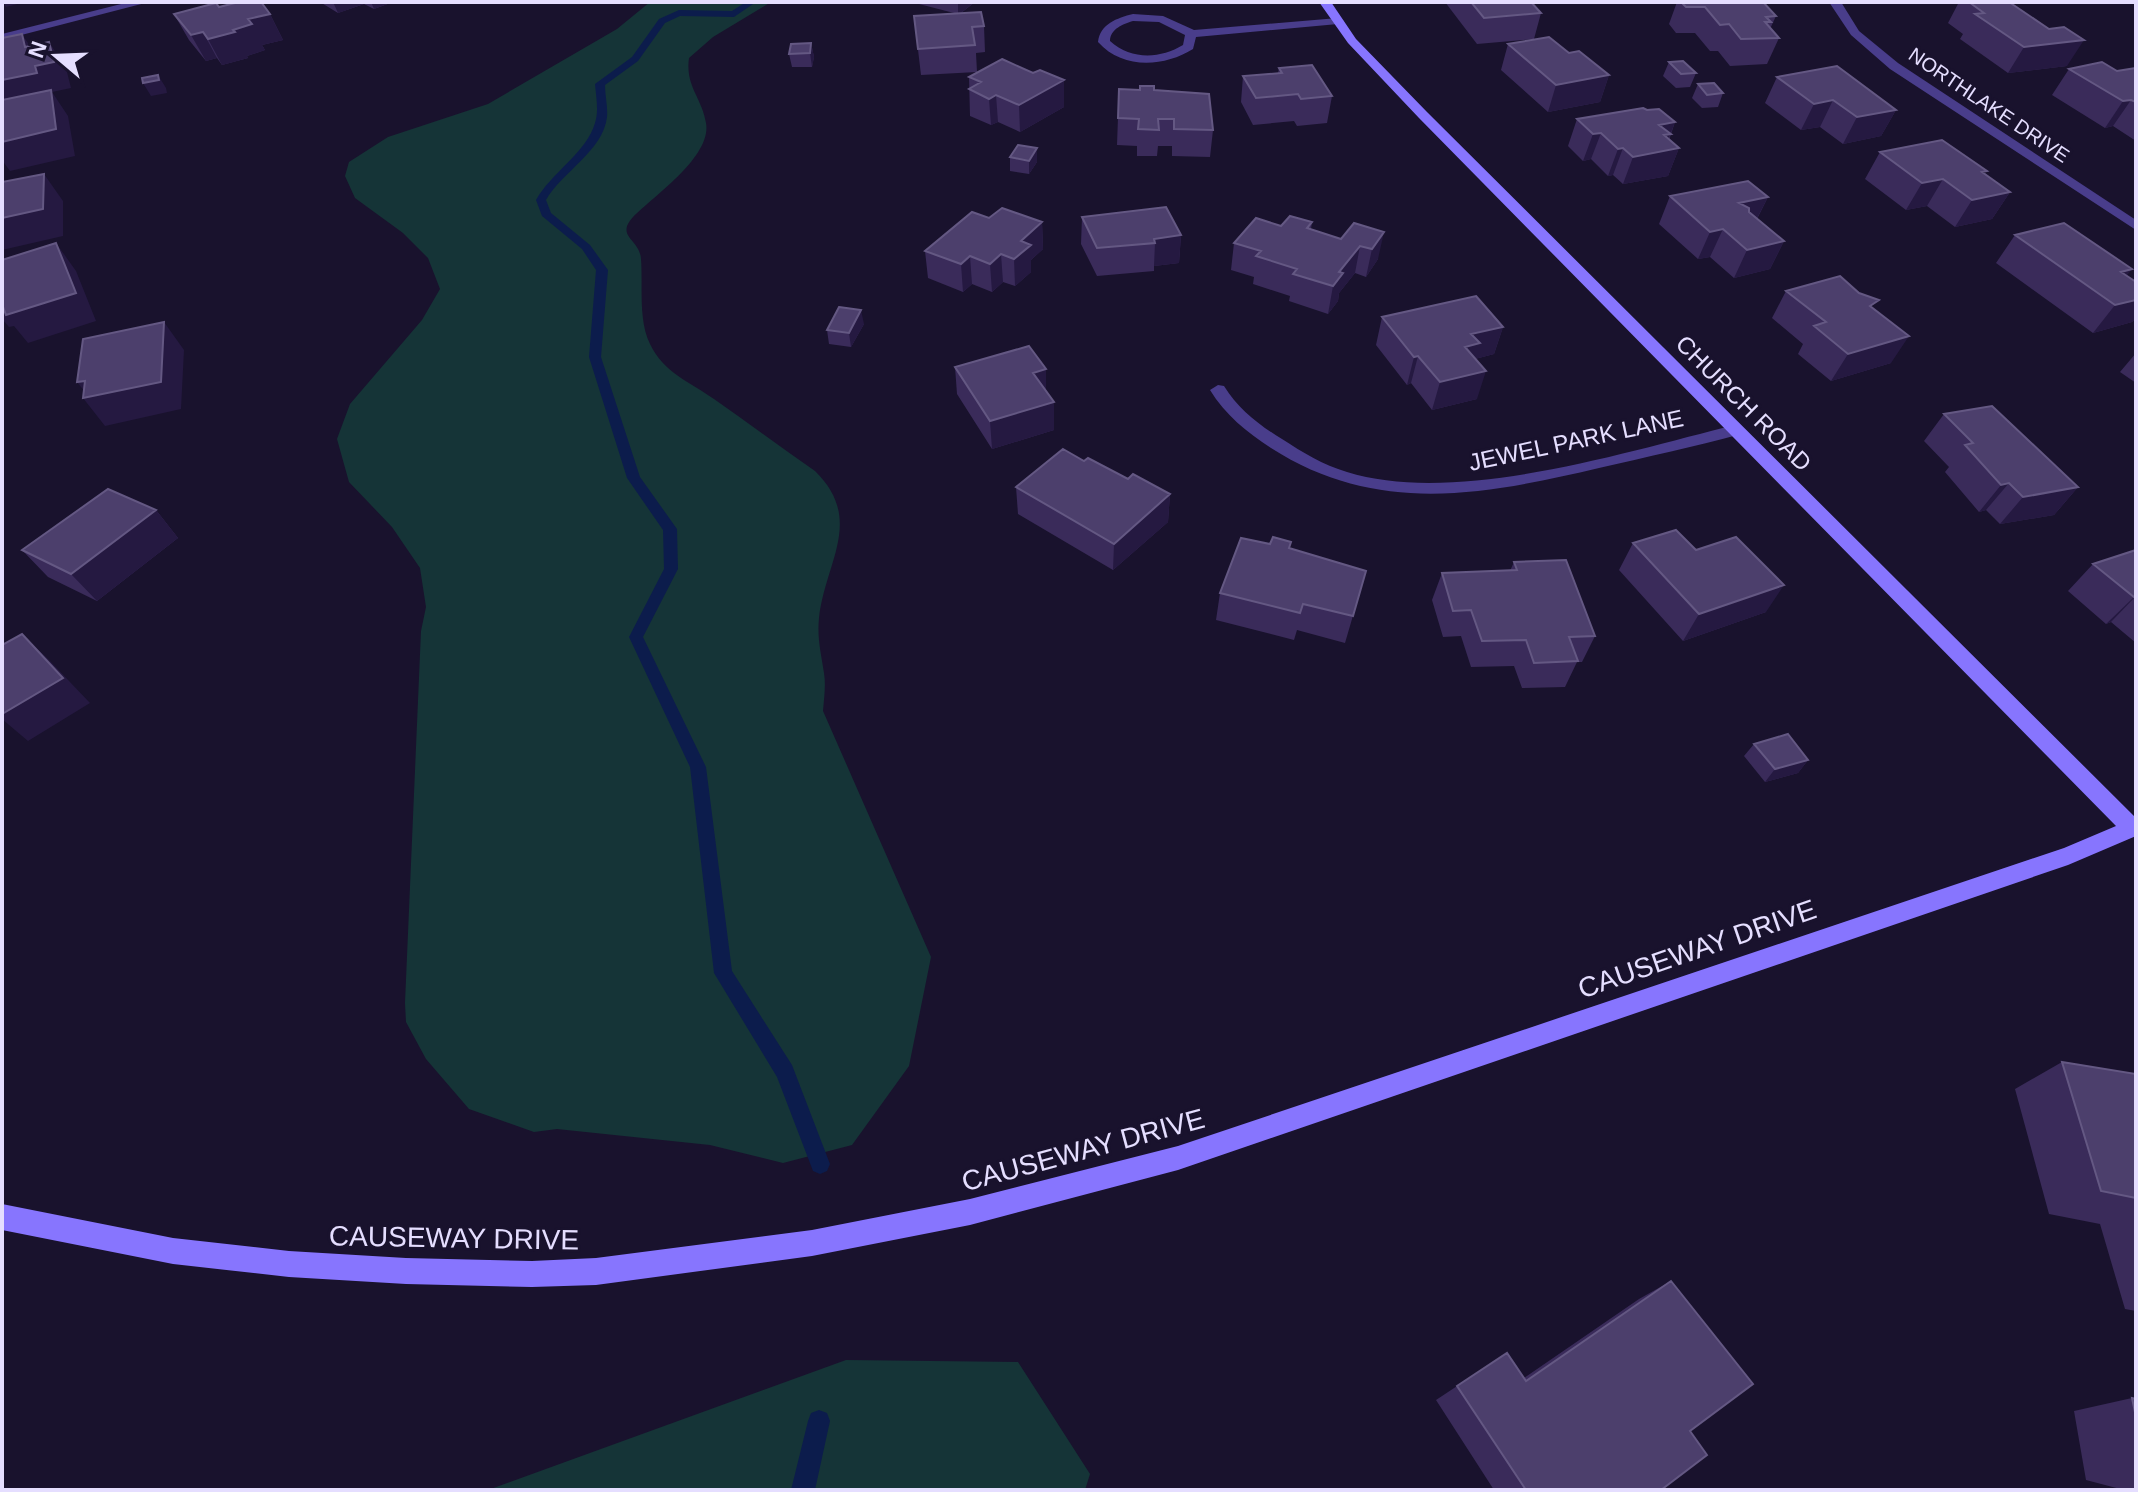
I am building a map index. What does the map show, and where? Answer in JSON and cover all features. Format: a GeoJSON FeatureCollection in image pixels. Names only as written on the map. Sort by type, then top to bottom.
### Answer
{"type":"FeatureCollection","features":[{"type":"Feature","properties":{"kind":"street"},"geometry":{"type":"LineString","coordinates":[[2,37],[143,2]]}},
{"type":"Feature","properties":{"kind":"street","name":"CHURCH ROAD"},"geometry":{"type":"LineString","coordinates":[[1325,2],[1352,41],[1423,115],[2135,829]]}},
{"type":"Feature","properties":{"kind":"street","name":"NORTHLAKE DRIVE"},"geometry":{"type":"LineString","coordinates":[[1835,2],[1855,33],[1894,66],[2136,226]]}},
{"type":"Feature","properties":{"kind":"street"},"geometry":{"type":"LineString","coordinates":[[1191,34],[1189,47],[1182,53],[1158,59],[1118,54],[1109,48],[1104,36],[1115,24],[1138,18],[1177,23],[1191,34],[1338,21]]}},
{"type":"Feature","properties":{"kind":"street","name":"JEWEL PARK LANE"},"geometry":{"type":"LineString","coordinates":[[1218,390],[1227,406],[1290,456],[1331,473],[1412,490],[1508,484],[1735,430]]}},
{"type":"Feature","properties":{"kind":"street","name":"CAUSEWAY DRIVE"},"geometry":{"type":"LineString","coordinates":[[2,1217],[64,1233],[214,1257],[391,1271],[571,1273],[681,1264],[881,1233],[1078,1188],[1178,1158],[2068,856],[2135,829]]}},
{"type":"Feature","properties":{"kind":"green space"},"geometry":{"type":"Polygon","coordinates":[[[650,2],[771,2],[713,37],[689,58],[689,76],[704,114],[705,136],[700,149],[680,174],[633,217],[627,234],[640,252],[644,324],[656,354],[678,376],[815,471],[830,489],[838,507],[838,542],[819,618],[825,682],[823,711],[931,957],[909,1066],[852,1145],[783,1163],[710,1145],[557,1129],[534,1132],[469,1109],[426,1059],[406,1022],[405,1003],[421,631],[426,607],[420,568],[392,527],[349,482],[337,439],[350,404],[422,320],[440,289],[428,258],[403,233],[355,198],[345,176],[349,162],[388,137],[488,104],[617,29],[650,2]]]}},
{"type":"Feature","properties":{"kind":"green space"},"geometry":{"type":"Polygon","coordinates":[[[846,1360],[1018,1362],[1090,1474],[1085,1490],[488,1490],[846,1360]]]}},
{"type":"Feature","properties":{"kind":"building"},"geometry":{"type":"Polygon","coordinates":[[[239,2],[261,2],[270,14],[248,19],[252,24],[233,30],[235,32],[208,39],[203,32],[191,35],[174,14],[216,3],[219,7],[239,2]]]}},
{"type":"Feature","properties":{"kind":"building"},"geometry":{"type":"Polygon","coordinates":[[[1471,2],[1531,2],[1541,13],[1484,18],[1471,2]]]}},
{"type":"Feature","properties":{"kind":"building"},"geometry":{"type":"Polygon","coordinates":[[[1681,2],[1763,2],[1776,16],[1766,17],[1771,22],[1765,22],[1779,38],[1741,39],[1729,24],[1720,25],[1705,7],[1686,7],[1681,2]]]}},
{"type":"Feature","properties":{"kind":"building"},"geometry":{"type":"Polygon","coordinates":[[[1969,2],[2009,2],[2049,29],[2064,27],[2084,40],[2024,47],[1975,14],[1984,13],[1969,2]]]}},
{"type":"Feature","properties":{"kind":"building"},"geometry":{"type":"Polygon","coordinates":[[[981,12],[984,26],[972,27],[975,45],[918,49],[914,16],[981,12]]]}},
{"type":"Feature","properties":{"kind":"building"},"geometry":{"type":"Polygon","coordinates":[[[22,34],[25,47],[49,42],[54,62],[35,66],[37,73],[2,80],[2,38],[22,34]]]}},
{"type":"Feature","properties":{"kind":"building"},"geometry":{"type":"Polygon","coordinates":[[[1549,37],[1569,53],[1579,51],[1609,75],[1556,85],[1508,44],[1549,37]]]}},
{"type":"Feature","properties":{"kind":"building"},"geometry":{"type":"Polygon","coordinates":[[[811,43],[810,53],[789,54],[791,44],[811,43]]]}},
{"type":"Feature","properties":{"kind":"building"},"geometry":{"type":"Polygon","coordinates":[[[1002,59],[1033,73],[1040,70],[1064,80],[1019,105],[996,95],[989,99],[969,89],[981,82],[969,77],[1002,59]]]}},
{"type":"Feature","properties":{"kind":"building"},"geometry":{"type":"Polygon","coordinates":[[[1683,61],[1696,73],[1681,74],[1669,62],[1683,61]]]}},
{"type":"Feature","properties":{"kind":"building"},"geometry":{"type":"Polygon","coordinates":[[[2102,62],[2117,71],[2136,68],[2136,102],[2123,101],[2069,69],[2102,62]]]}},
{"type":"Feature","properties":{"kind":"building"},"geometry":{"type":"Polygon","coordinates":[[[1312,65],[1332,96],[1301,99],[1298,94],[1256,98],[1243,76],[1282,73],[1279,68],[1312,65]]]}},
{"type":"Feature","properties":{"kind":"building"},"geometry":{"type":"Polygon","coordinates":[[[1837,66],[1896,110],[1857,117],[1833,100],[1814,104],[1777,77],[1837,66]]]}},
{"type":"Feature","properties":{"kind":"building"},"geometry":{"type":"Polygon","coordinates":[[[158,75],[159,80],[143,83],[142,78],[158,75]]]}},
{"type":"Feature","properties":{"kind":"building"},"geometry":{"type":"Polygon","coordinates":[[[1714,83],[1723,93],[1707,95],[1698,84],[1714,83]]]}},
{"type":"Feature","properties":{"kind":"building"},"geometry":{"type":"Polygon","coordinates":[[[1140,86],[1209,94],[1213,130],[1174,129],[1174,119],[1158,119],[1159,130],[1138,129],[1139,119],[1118,118],[1119,89],[1140,90],[1140,86]]]}},
{"type":"Feature","properties":{"kind":"building"},"geometry":{"type":"Polygon","coordinates":[[[51,90],[56,129],[2,142],[2,100],[51,90]]]}},
{"type":"Feature","properties":{"kind":"building"},"geometry":{"type":"Polygon","coordinates":[[[1643,108],[1659,109],[1675,122],[1659,125],[1671,134],[1664,135],[1679,148],[1633,157],[1623,148],[1618,149],[1601,133],[1593,134],[1577,119],[1643,108]]]}},
{"type":"Feature","properties":{"kind":"building"},"geometry":{"type":"Polygon","coordinates":[[[1942,140],[1987,171],[1982,172],[2010,192],[1972,200],[1943,179],[1922,183],[1880,152],[1942,140]]]}},
{"type":"Feature","properties":{"kind":"building"},"geometry":{"type":"Polygon","coordinates":[[[1018,145],[1037,148],[1029,161],[1010,157],[1018,145]]]}},
{"type":"Feature","properties":{"kind":"building"},"geometry":{"type":"Polygon","coordinates":[[[44,174],[43,209],[2,218],[2,182],[44,174]]]}},
{"type":"Feature","properties":{"kind":"building"},"geometry":{"type":"Polygon","coordinates":[[[1748,181],[1768,197],[1739,203],[1749,208],[1749,212],[1784,241],[1747,250],[1723,229],[1710,232],[1670,196],[1748,181]]]}},
{"type":"Feature","properties":{"kind":"building"},"geometry":{"type":"Polygon","coordinates":[[[1166,207],[1181,235],[1154,239],[1155,243],[1097,248],[1082,217],[1166,207]]]}},
{"type":"Feature","properties":{"kind":"building"},"geometry":{"type":"Polygon","coordinates":[[[1002,208],[1042,222],[1021,241],[1031,245],[1014,259],[1001,254],[990,264],[970,256],[961,264],[925,251],[972,212],[989,218],[1002,208]]]}},
{"type":"Feature","properties":{"kind":"building"},"geometry":{"type":"Polygon","coordinates":[[[1290,216],[1312,222],[1307,228],[1341,239],[1354,223],[1384,232],[1372,249],[1360,246],[1339,272],[1343,273],[1333,286],[1293,274],[1297,269],[1256,256],[1261,251],[1234,243],[1256,218],[1281,226],[1290,216]]]}},
{"type":"Feature","properties":{"kind":"building"},"geometry":{"type":"Polygon","coordinates":[[[2064,223],[2132,269],[2121,272],[2136,282],[2136,300],[2115,305],[2015,235],[2064,223]]]}},
{"type":"Feature","properties":{"kind":"building"},"geometry":{"type":"Polygon","coordinates":[[[56,243],[76,293],[6,315],[2,304],[2,260],[56,243]]]}},
{"type":"Feature","properties":{"kind":"building"},"geometry":{"type":"Polygon","coordinates":[[[1840,276],[1859,293],[1879,300],[1870,306],[1909,336],[1848,354],[1814,326],[1826,322],[1786,291],[1840,276]]]}},
{"type":"Feature","properties":{"kind":"building"},"geometry":{"type":"Polygon","coordinates":[[[1476,296],[1503,327],[1471,334],[1480,343],[1465,347],[1486,371],[1440,382],[1418,356],[1414,357],[1382,317],[1476,296]]]}},
{"type":"Feature","properties":{"kind":"building"},"geometry":{"type":"Polygon","coordinates":[[[839,307],[861,310],[849,333],[827,330],[839,307]]]}},
{"type":"Feature","properties":{"kind":"building"},"geometry":{"type":"Polygon","coordinates":[[[164,322],[161,382],[83,398],[85,381],[77,382],[83,339],[164,322]]]}},
{"type":"Feature","properties":{"kind":"building"},"geometry":{"type":"Polygon","coordinates":[[[1029,346],[1046,369],[1033,373],[1054,402],[990,421],[955,367],[1029,346]]]}},
{"type":"Feature","properties":{"kind":"building"},"geometry":{"type":"Polygon","coordinates":[[[1992,406],[2078,487],[2023,497],[2009,483],[2001,485],[1965,445],[1973,443],[1944,414],[1992,406]]]}},
{"type":"Feature","properties":{"kind":"building"},"geometry":{"type":"Polygon","coordinates":[[[1063,449],[1128,479],[1133,474],[1170,494],[1114,544],[1016,487],[1063,449]]]}},
{"type":"Feature","properties":{"kind":"building"},"geometry":{"type":"Polygon","coordinates":[[[108,489],[156,510],[71,574],[22,550],[108,489]]]}},
{"type":"Feature","properties":{"kind":"building"},"geometry":{"type":"Polygon","coordinates":[[[1676,530],[1696,550],[1736,537],[1784,585],[1699,614],[1633,543],[1676,530]]]}},
{"type":"Feature","properties":{"kind":"building"},"geometry":{"type":"Polygon","coordinates":[[[1273,537],[1291,542],[1289,548],[1366,571],[1353,616],[1303,604],[1300,613],[1220,593],[1241,538],[1270,544],[1273,537]]]}},
{"type":"Feature","properties":{"kind":"building"},"geometry":{"type":"Polygon","coordinates":[[[2136,550],[2136,596],[2134,597],[2093,564],[2136,550]]]}},
{"type":"Feature","properties":{"kind":"building"},"geometry":{"type":"Polygon","coordinates":[[[1566,560],[1595,636],[1569,637],[1578,661],[1534,663],[1526,640],[1482,641],[1471,610],[1453,611],[1442,573],[1517,570],[1514,562],[1566,560]]]}},
{"type":"Feature","properties":{"kind":"building"},"geometry":{"type":"Polygon","coordinates":[[[22,634],[63,678],[2,714],[2,645],[22,634]]]}},
{"type":"Feature","properties":{"kind":"building"},"geometry":{"type":"Polygon","coordinates":[[[1788,734],[1808,760],[1775,769],[1754,744],[1788,734]]]}},
{"type":"Feature","properties":{"kind":"building"},"geometry":{"type":"Polygon","coordinates":[[[2062,1062],[2136,1074],[2136,1198],[2101,1191],[2062,1062]]]}},
{"type":"Feature","properties":{"kind":"building"},"geometry":{"type":"Polygon","coordinates":[[[1671,1281],[1753,1384],[1690,1431],[1707,1455],[1661,1490],[1526,1490],[1457,1386],[1507,1353],[1526,1381],[1671,1281]]]}},
{"type":"Feature","properties":{"kind":"waterway"},"geometry":{"type":"LineString","coordinates":[[752,2],[734,14],[679,13],[662,21],[635,59],[600,84],[602,117],[596,133],[541,200],[546,214],[586,247],[602,270],[595,357],[634,478],[670,529],[671,569],[636,637],[698,767],[723,973],[785,1072],[820,1164]]}},
{"type":"Feature","properties":{"kind":"waterway"},"geometry":{"type":"LineString","coordinates":[[803,1490],[819,1421]]}}]}
